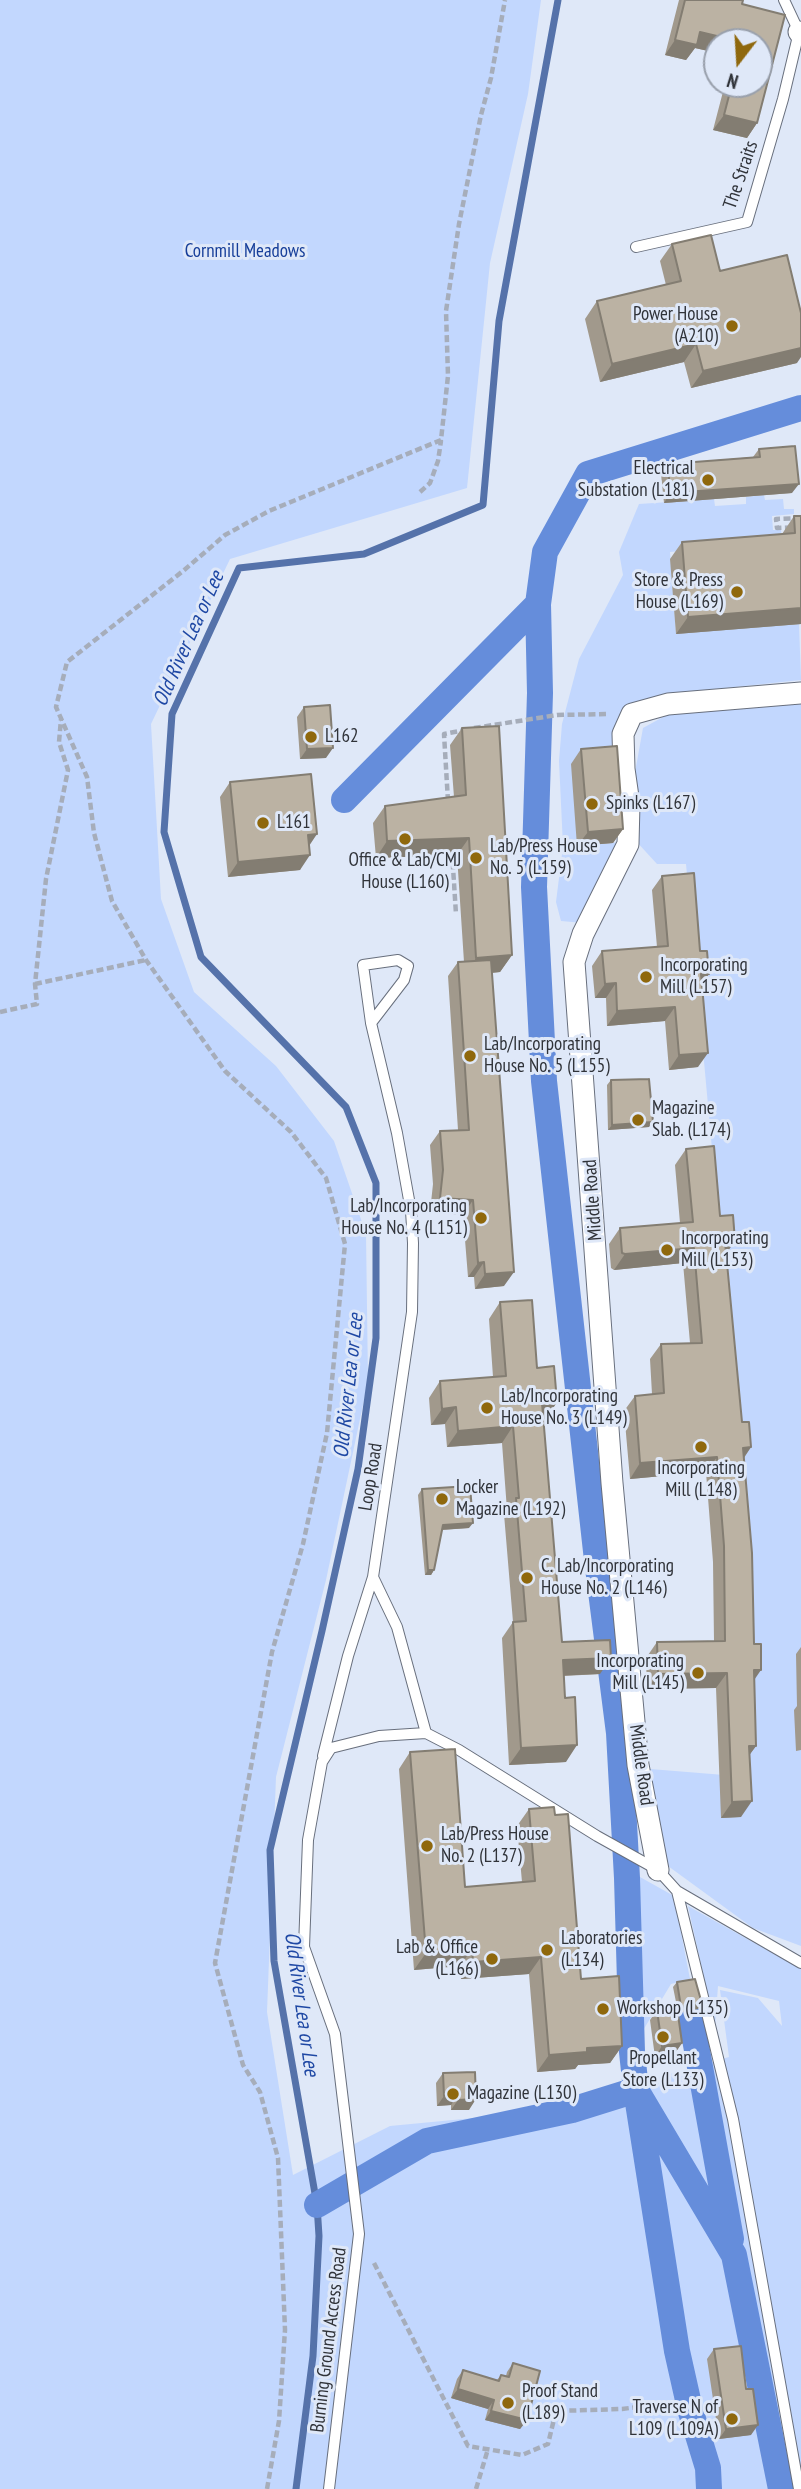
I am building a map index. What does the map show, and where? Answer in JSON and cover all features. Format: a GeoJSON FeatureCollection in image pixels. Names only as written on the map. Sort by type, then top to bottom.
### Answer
{"type":"FeatureCollection","features":[{"type":"Feature","properties":{"kind":"street"},"geometry":{"type":"LineString","coordinates":[[632,714],[668,704],[801,692]]}},
{"type":"Feature","properties":{"kind":"street","name":"Middle Road"},"geometry":{"type":"LineString","coordinates":[[632,714],[623,734],[629,804],[628,844],[583,934],[574,962],[617,1536],[649,1865]]}},
{"type":"Feature","properties":{"kind":"lane"},"geometry":{"type":"LineString","coordinates":[[784,0],[800,33]]}},
{"type":"Feature","properties":{"kind":"lane","name":"The Straits"},"geometry":{"type":"LineString","coordinates":[[636,247],[747,222],[800,33]]}},
{"type":"Feature","properties":{"kind":"lane","name":"Loop Road"},"geometry":{"type":"LineString","coordinates":[[322,1762],[348,1656],[373,1577],[412,1312],[411,1210],[397,1133],[371,1023],[363,965],[398,960],[408,966],[404,981],[371,1023]]}},
{"type":"Feature","properties":{"kind":"lane"},"geometry":{"type":"LineString","coordinates":[[373,1577],[397,1627],[426,1733]]}},
{"type":"Feature","properties":{"kind":"lane"},"geometry":{"type":"LineString","coordinates":[[322,1762],[331,1748],[379,1736],[426,1733],[459,1750],[597,1836],[649,1865],[677,1891],[801,1963]]}},
{"type":"Feature","properties":{"kind":"lane","name":"Burning Ground Access Road"},"geometry":{"type":"LineString","coordinates":[[322,1762],[308,1840],[304,1947],[335,2034],[359,2234],[329,2489]]}},
{"type":"Feature","properties":{"kind":"lane"},"geometry":{"type":"LineString","coordinates":[[677,1891],[733,2119],[799,2489]]}},
{"type":"Feature","properties":{"kind":"path"},"geometry":{"type":"LineString","coordinates":[[420,492],[430,483],[438,461],[448,376],[446,312],[459,224],[505,0]]}},
{"type":"Feature","properties":{"kind":"path"},"geometry":{"type":"LineString","coordinates":[[267,2489],[279,2421],[285,2330],[278,2158],[260,2092],[243,2065],[215,1964],[272,1652],[303,1544],[327,1433],[345,1244],[326,1178],[291,1132],[225,1071],[146,960],[112,901],[94,833],[87,777],[56,707],[67,662],[225,535],[292,501],[441,440]]}},
{"type":"Feature","properties":{"kind":"path"},"geometry":{"type":"LineString","coordinates":[[801,518],[776,519],[777,528],[801,527]]}},
{"type":"Feature","properties":{"kind":"path"},"geometry":{"type":"LineString","coordinates":[[449,803],[444,734],[520,719],[557,715],[632,714]]}},
{"type":"Feature","properties":{"kind":"path"},"geometry":{"type":"LineString","coordinates":[[0,1012],[37,1004],[35,984],[46,879],[68,770],[59,742],[61,718]]}},
{"type":"Feature","properties":{"kind":"path"},"geometry":{"type":"LineString","coordinates":[[451,845],[456,914]]}},
{"type":"Feature","properties":{"kind":"path"},"geometry":{"type":"LineString","coordinates":[[35,984],[146,960]]}},
{"type":"Feature","properties":{"kind":"path"},"geometry":{"type":"LineString","coordinates":[[359,2234],[468,2446],[522,2455],[548,2444],[556,2411],[622,2409],[675,2402]]}},
{"type":"Feature","properties":{"kind":"path"},"geometry":{"type":"LineString","coordinates":[[475,2489],[488,2449]]}},
{"type":"Feature","properties":{"kind":"green space","name":"Cornmill Meadows"},"geometry":{"type":"Polygon","coordinates":[[[0,0],[541,0],[528,94],[490,263],[467,488],[230,559],[151,724],[161,899],[194,992],[276,1066],[334,1141],[366,1234],[368,1381],[326,1580],[276,1777],[267,2012],[293,2175],[390,2126],[568,2109],[629,2086],[729,2057],[720,1990],[758,1998],[782,2026],[779,2001],[718,1986],[715,2027],[688,1906],[801,1969],[801,2489],[0,2489],[0,0]]]}},
{"type":"Feature","properties":{"kind":"green space"},"geometry":{"type":"Polygon","coordinates":[[[764,495],[765,500],[783,499],[784,509],[794,509],[794,514],[772,516],[773,530],[781,530],[782,542],[670,552],[676,633],[799,624],[801,680],[668,694],[642,701],[577,846],[623,842],[584,923],[561,921],[556,902],[563,846],[559,761],[562,724],[579,659],[623,575],[619,552],[639,504],[714,499],[715,506],[746,504],[746,497],[764,495]]]}},
{"type":"Feature","properties":{"kind":"green space"},"geometry":{"type":"Polygon","coordinates":[[[801,698],[801,1946],[753,1928],[668,1866],[651,1785],[650,1769],[749,1777],[740,1456],[686,864],[657,864],[635,840],[634,778],[643,728],[674,711],[801,698]]]}},
{"type":"Feature","properties":{"kind":"green space"},"geometry":{"type":"Polygon","coordinates":[[[631,1872],[674,1896],[690,1979],[671,1984],[639,2037],[631,1872]]]}},
{"type":"Feature","properties":{"kind":"building"},"geometry":{"type":"Polygon","coordinates":[[[685,0],[743,0],[742,4],[785,15],[773,61],[773,28],[703,28],[697,45],[675,40],[685,0]]]}},
{"type":"Feature","properties":{"kind":"building"},"geometry":{"type":"Polygon","coordinates":[[[728,98],[763,98],[757,123],[724,115],[728,98]]]}},
{"type":"Feature","properties":{"kind":"building"},"geometry":{"type":"Polygon","coordinates":[[[711,235],[720,271],[787,255],[801,313],[801,348],[703,371],[696,344],[612,364],[597,301],[681,281],[672,244],[711,235]]]}},
{"type":"Feature","properties":{"kind":"building"},"geometry":{"type":"Polygon","coordinates":[[[795,446],[799,484],[670,493],[668,464],[760,457],[759,449],[795,446]]]}},
{"type":"Feature","properties":{"kind":"building","name":"Store & Press House (L169)"},"geometry":{"type":"Polygon","coordinates":[[[794,516],[801,516],[801,608],[688,617],[682,542],[795,533],[794,516]]]}},
{"type":"Feature","properties":{"kind":"building"},"geometry":{"type":"Polygon","coordinates":[[[330,705],[333,748],[307,749],[304,707],[330,705]]]}},
{"type":"Feature","properties":{"kind":"building"},"geometry":{"type":"Polygon","coordinates":[[[499,726],[512,955],[476,958],[469,838],[387,841],[385,806],[466,795],[462,728],[499,726]]]}},
{"type":"Feature","properties":{"kind":"building"},"geometry":{"type":"Polygon","coordinates":[[[617,746],[623,829],[588,832],[581,749],[617,746]]]}},
{"type":"Feature","properties":{"kind":"building","name":"L161"},"geometry":{"type":"Polygon","coordinates":[[[311,774],[317,834],[308,835],[310,855],[238,862],[230,782],[311,774]]]}},
{"type":"Feature","properties":{"kind":"building","name":"Incorporating Mill (L157)"},"geometry":{"type":"Polygon","coordinates":[[[694,873],[700,951],[707,951],[709,974],[701,974],[708,1053],[679,1055],[675,1007],[617,1011],[616,983],[605,984],[602,951],[668,946],[662,876],[694,873]]]}},
{"type":"Feature","properties":{"kind":"building"},"geometry":{"type":"Polygon","coordinates":[[[491,960],[514,1272],[485,1274],[484,1262],[478,1263],[473,1200],[440,1198],[443,1170],[440,1131],[469,1130],[458,962],[491,960]]]}},
{"type":"Feature","properties":{"kind":"building"},"geometry":{"type":"Polygon","coordinates":[[[649,1079],[653,1122],[612,1125],[611,1080],[649,1079]]]}},
{"type":"Feature","properties":{"kind":"building"},"geometry":{"type":"Polygon","coordinates":[[[714,1146],[720,1216],[733,1215],[735,1241],[725,1242],[742,1422],[749,1422],[751,1447],[743,1448],[752,1553],[754,1644],[761,1644],[761,1670],[754,1670],[756,1746],[749,1746],[752,1801],[732,1802],[727,1673],[658,1674],[657,1642],[725,1641],[724,1546],[717,1457],[640,1463],[635,1396],[664,1393],[661,1344],[702,1343],[694,1248],[625,1254],[622,1253],[620,1228],[693,1222],[686,1149],[714,1146]]]}},
{"type":"Feature","properties":{"kind":"building"},"geometry":{"type":"Polygon","coordinates":[[[532,1300],[537,1368],[554,1366],[557,1402],[542,1403],[562,1642],[610,1640],[611,1658],[563,1660],[565,1698],[575,1697],[577,1745],[521,1748],[513,1622],[526,1621],[513,1426],[458,1431],[456,1407],[442,1409],[440,1381],[506,1376],[500,1302],[532,1300]]]}},
{"type":"Feature","properties":{"kind":"building"},"geometry":{"type":"Polygon","coordinates":[[[470,1486],[473,1523],[443,1525],[434,1570],[428,1570],[422,1489],[470,1486]]]}},
{"type":"Feature","properties":{"kind":"building"},"geometry":{"type":"Polygon","coordinates":[[[455,1749],[465,1887],[535,1881],[529,1809],[554,1807],[555,1815],[568,1814],[581,1979],[619,1976],[622,2046],[587,2048],[587,2052],[549,2055],[541,1957],[473,1962],[472,1949],[426,1953],[410,1752],[455,1749]]]}},
{"type":"Feature","properties":{"kind":"building"},"geometry":{"type":"Polygon","coordinates":[[[695,1979],[702,2004],[681,2007],[677,1982],[695,1979]]]}},
{"type":"Feature","properties":{"kind":"building"},"geometry":{"type":"Polygon","coordinates":[[[677,2007],[682,2043],[662,2046],[657,2010],[677,2007]]]}},
{"type":"Feature","properties":{"kind":"building"},"geometry":{"type":"Polygon","coordinates":[[[475,2072],[476,2099],[458,2100],[458,2095],[444,2096],[443,2073],[475,2072]]]}},
{"type":"Feature","properties":{"kind":"building"},"geometry":{"type":"Polygon","coordinates":[[[741,2346],[746,2389],[753,2389],[758,2425],[726,2429],[714,2349],[741,2346]]]}},
{"type":"Feature","properties":{"kind":"building"},"geometry":{"type":"Polygon","coordinates":[[[513,2363],[540,2371],[527,2420],[491,2411],[494,2400],[458,2389],[463,2370],[499,2381],[501,2375],[509,2377],[513,2363]]]}},
{"type":"Feature","properties":{"kind":"waterway","name":"Old River Lea or Lee"},"geometry":{"type":"LineString","coordinates":[[296,2489],[313,2356],[319,2236],[317,2205],[274,1961],[270,1850],[358,1469],[376,1338],[376,1183],[346,1107],[201,957],[164,832],[172,714],[239,568],[364,554],[483,505],[499,321],[558,0]]}},
{"type":"Feature","properties":{"kind":"waterway"},"geometry":{"type":"LineString","coordinates":[[781,2489],[734,2255],[636,2090],[632,2052],[619,1733],[544,1081],[534,887],[540,693],[538,604],[545,552],[588,474],[801,408]]}},
{"type":"Feature","properties":{"kind":"waterway"},"geometry":{"type":"LineString","coordinates":[[344,800],[538,604]]}},
{"type":"Feature","properties":{"kind":"waterway"},"geometry":{"type":"LineString","coordinates":[[691,2017],[731,2239]]}},
{"type":"Feature","properties":{"kind":"waterway"},"geometry":{"type":"LineString","coordinates":[[317,2205],[427,2141],[572,2110],[636,2090],[677,2351],[690,2409],[708,2468],[709,2489]]}},
{"type":"Feature","properties":{"kind":"place","name":"Power House (A210)"},"geometry":{"type":"Point","coordinates":[732,326]}},
{"type":"Feature","properties":{"kind":"place","name":"Electrical Substation (L181)"},"geometry":{"type":"Point","coordinates":[708,480]}},
{"type":"Feature","properties":{"kind":"place","name":"Store & Press House (L169)"},"geometry":{"type":"Point","coordinates":[737,592]}},
{"type":"Feature","properties":{"kind":"place","name":"L162"},"geometry":{"type":"Point","coordinates":[311,737]}},
{"type":"Feature","properties":{"kind":"place","name":"Spinks (L167)"},"geometry":{"type":"Point","coordinates":[592,804]}},
{"type":"Feature","properties":{"kind":"place","name":"L161"},"geometry":{"type":"Point","coordinates":[263,823]}},
{"type":"Feature","properties":{"kind":"place","name":"Office & Lab/CMJ House (L160)"},"geometry":{"type":"Point","coordinates":[405,839]}},
{"type":"Feature","properties":{"kind":"place","name":"Lab/Press House No. 5 (L159)"},"geometry":{"type":"Point","coordinates":[476,858]}},
{"type":"Feature","properties":{"kind":"place","name":"Incorporating Mill (L157)"},"geometry":{"type":"Point","coordinates":[646,977]}},
{"type":"Feature","properties":{"kind":"place","name":"Lab/Incorporating House No. 5 (L155)"},"geometry":{"type":"Point","coordinates":[470,1056]}},
{"type":"Feature","properties":{"kind":"place","name":"Magazine Slab. (L174)"},"geometry":{"type":"Point","coordinates":[638,1120]}},
{"type":"Feature","properties":{"kind":"place","name":"Lab/Incorporating House No. 4 (L151)"},"geometry":{"type":"Point","coordinates":[481,1218]}},
{"type":"Feature","properties":{"kind":"place","name":"Incorporating Mill (L153)"},"geometry":{"type":"Point","coordinates":[667,1250]}},
{"type":"Feature","properties":{"kind":"place","name":"Lab/Incorporating House No. 3 (L149)"},"geometry":{"type":"Point","coordinates":[487,1408]}},
{"type":"Feature","properties":{"kind":"place","name":"Incorporating Mill (L148)"},"geometry":{"type":"Point","coordinates":[701,1447]}},
{"type":"Feature","properties":{"kind":"place","name":"Locker Magazine (L192)"},"geometry":{"type":"Point","coordinates":[442,1499]}},
{"type":"Feature","properties":{"kind":"place","name":"C. Lab/Incorporating House No. 2 (L146)"},"geometry":{"type":"Point","coordinates":[527,1578]}},
{"type":"Feature","properties":{"kind":"place","name":"Incorporating Mill (L145)"},"geometry":{"type":"Point","coordinates":[698,1673]}},
{"type":"Feature","properties":{"kind":"place","name":"Lab/Press House No. 2 (L137)"},"geometry":{"type":"Point","coordinates":[427,1846]}},
{"type":"Feature","properties":{"kind":"place","name":"Laboratories (L134)"},"geometry":{"type":"Point","coordinates":[547,1950]}},
{"type":"Feature","properties":{"kind":"place","name":"Lab & Office (L166)"},"geometry":{"type":"Point","coordinates":[492,1959]}},
{"type":"Feature","properties":{"kind":"place","name":"Workshop (L135)"},"geometry":{"type":"Point","coordinates":[603,2009]}},
{"type":"Feature","properties":{"kind":"place","name":"Propellant Store (L133)"},"geometry":{"type":"Point","coordinates":[663,2037]}},
{"type":"Feature","properties":{"kind":"place","name":"Magazine (L130)"},"geometry":{"type":"Point","coordinates":[453,2094]}},
{"type":"Feature","properties":{"kind":"place","name":"Proof Stand (L189)"},"geometry":{"type":"Point","coordinates":[508,2403]}},
{"type":"Feature","properties":{"kind":"place","name":"Traverse N of L109 (L109A)"},"geometry":{"type":"Point","coordinates":[732,2419]}}]}
